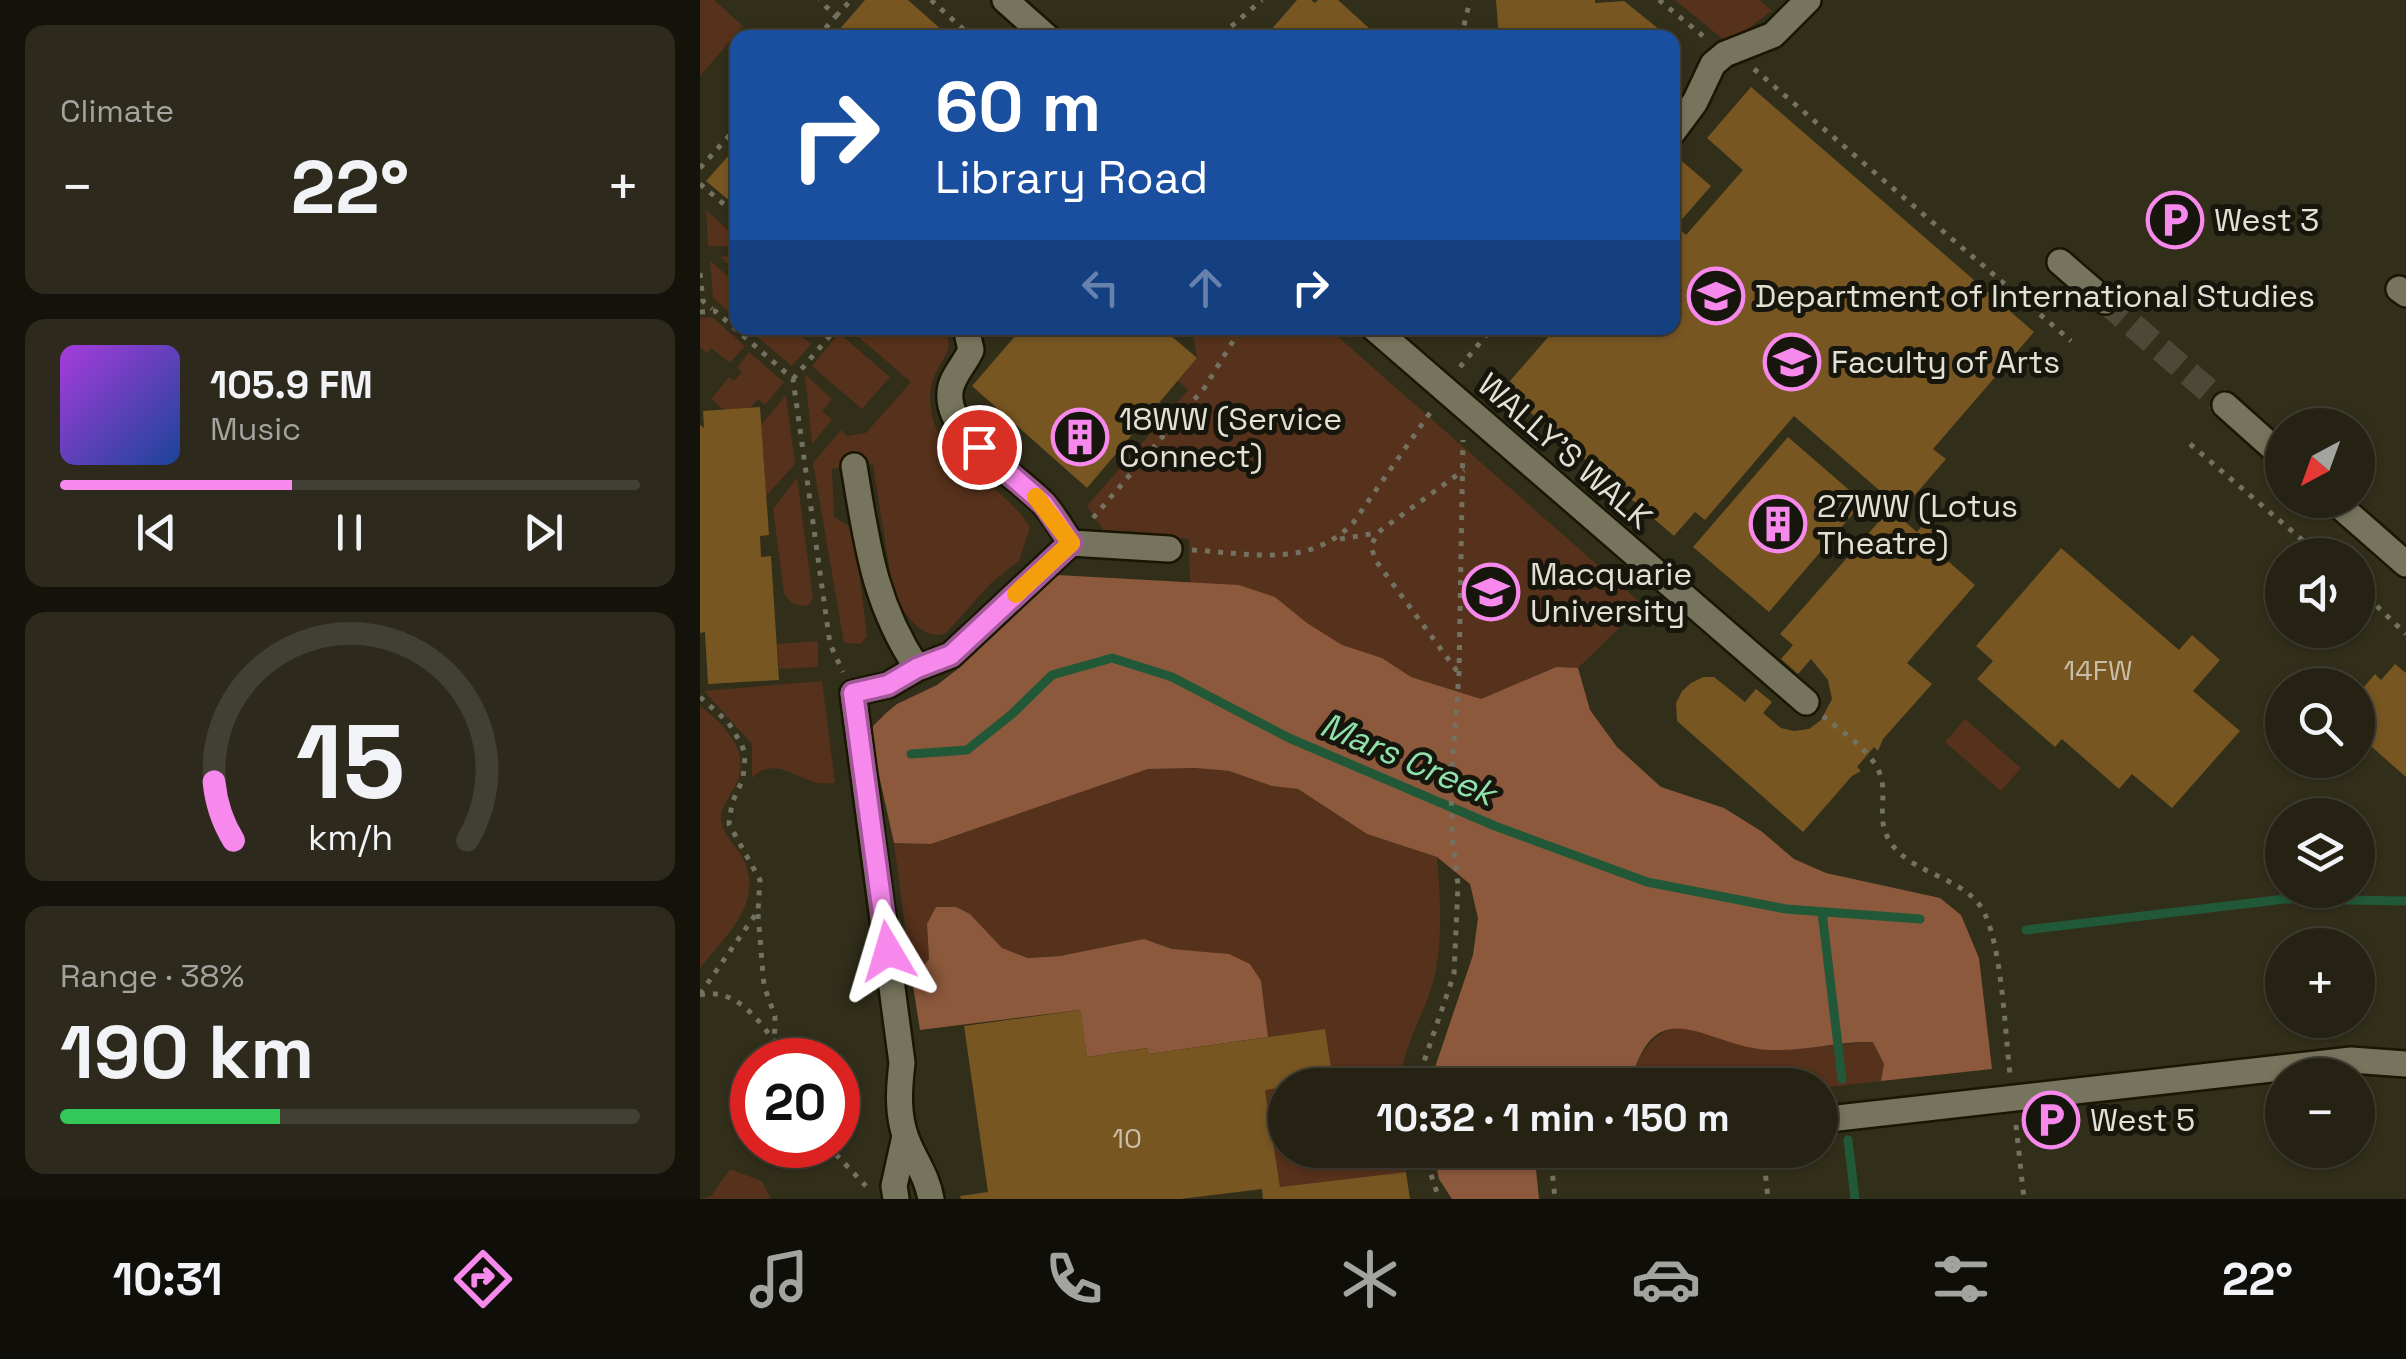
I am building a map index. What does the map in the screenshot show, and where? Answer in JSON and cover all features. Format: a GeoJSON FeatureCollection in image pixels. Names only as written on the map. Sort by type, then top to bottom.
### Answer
{"type":"FeatureCollection","features":[{"type":"Feature","properties":{"kind":"street"},"geometry":{"type":"LineString","coordinates":[[1005,0],[1039,30]]}},
{"type":"Feature","properties":{"kind":"street"},"geometry":{"type":"LineString","coordinates":[[1680,122],[1695,102],[1713,64],[1725,54],[1773,34],[1808,0]]}},
{"type":"Feature","properties":{"kind":"street"},"geometry":{"type":"LineString","coordinates":[[2060,262],[2106,301]]}},
{"type":"Feature","properties":{"kind":"street"},"geometry":{"type":"LineString","coordinates":[[968,335],[971,350],[952,381],[952,412],[979,447],[1044,504],[1071,543]]}},
{"type":"Feature","properties":{"kind":"street","name":"WALLY'S WALK"},"geometry":{"type":"LineString","coordinates":[[1382,335],[1806,702]]}},
{"type":"Feature","properties":{"kind":"street"},"geometry":{"type":"LineString","coordinates":[[2225,405],[2265,441]]}},
{"type":"Feature","properties":{"kind":"street"},"geometry":{"type":"LineString","coordinates":[[854,466],[880,600],[895,635],[917,668]]}},
{"type":"Feature","properties":{"kind":"street"},"geometry":{"type":"LineString","coordinates":[[2353,518],[2406,564]]}},
{"type":"Feature","properties":{"kind":"street"},"geometry":{"type":"LineString","coordinates":[[931,1199],[928,1179],[905,1136],[898,1099],[902,1063],[853,693],[888,685],[951,655],[1071,543],[1169,549]]}},
{"type":"Feature","properties":{"kind":"street"},"geometry":{"type":"LineString","coordinates":[[1838,1118],[2351,1060],[2406,1064]]}},
{"type":"Feature","properties":{"kind":"street"},"geometry":{"type":"LineString","coordinates":[[884,1196],[894,1186],[905,1136]]}},
{"type":"Feature","properties":{"kind":"path"},"geometry":{"type":"LineString","coordinates":[[818,0],[836,16]]}},
{"type":"Feature","properties":{"kind":"path"},"geometry":{"type":"LineString","coordinates":[[824,30],[851,0]]}},
{"type":"Feature","properties":{"kind":"path"},"geometry":{"type":"LineString","coordinates":[[931,0],[964,30]]}},
{"type":"Feature","properties":{"kind":"path"},"geometry":{"type":"LineString","coordinates":[[1227,30],[1262,0]]}},
{"type":"Feature","properties":{"kind":"path"},"geometry":{"type":"LineString","coordinates":[[1463,30],[1470,0]]}},
{"type":"Feature","properties":{"kind":"path"},"geometry":{"type":"LineString","coordinates":[[1659,0],[1725,54],[1748,64],[2071,341]]}},
{"type":"Feature","properties":{"kind":"path"},"geometry":{"type":"LineString","coordinates":[[700,168],[730,135]]}},
{"type":"Feature","properties":{"kind":"path"},"geometry":{"type":"LineString","coordinates":[[700,184],[730,209]]}},
{"type":"Feature","properties":{"kind":"path"},"geometry":{"type":"LineString","coordinates":[[700,273],[703,302],[730,324]]}},
{"type":"Feature","properties":{"kind":"path"},"geometry":{"type":"LineString","coordinates":[[700,312],[714,310]]}},
{"type":"Feature","properties":{"kind":"path"},"geometry":{"type":"LineString","coordinates":[[743,335],[793,379],[830,644],[853,693]]}},
{"type":"Feature","properties":{"kind":"path"},"geometry":{"type":"LineString","coordinates":[[793,379],[831,335]]}},
{"type":"Feature","properties":{"kind":"path"},"geometry":{"type":"LineString","coordinates":[[1071,543],[1206,386],[1237,335]]}},
{"type":"Feature","properties":{"kind":"path"},"geometry":{"type":"LineString","coordinates":[[1337,539],[1353,523],[1433,409],[1452,396],[1488,335]]}},
{"type":"Feature","properties":{"kind":"path"},"geometry":{"type":"LineString","coordinates":[[1422,1068],[1454,974],[1458,885],[1451,782],[1465,469],[1452,396]]}},
{"type":"Feature","properties":{"kind":"path"},"geometry":{"type":"LineString","coordinates":[[2190,444],[2300,538]]}},
{"type":"Feature","properties":{"kind":"path"},"geometry":{"type":"LineString","coordinates":[[1458,673],[1376,561],[1371,547],[1377,534],[1465,469]]}},
{"type":"Feature","properties":{"kind":"path"},"geometry":{"type":"LineString","coordinates":[[1169,549],[1288,555],[1307,553],[1337,539],[1377,534]]}},
{"type":"Feature","properties":{"kind":"path"},"geometry":{"type":"LineString","coordinates":[[2375,604],[2406,634]]}},
{"type":"Feature","properties":{"kind":"path"},"geometry":{"type":"LineString","coordinates":[[700,697],[728,722],[746,756],[729,824],[760,880],[758,911],[764,986],[775,1016],[776,1038]]}},
{"type":"Feature","properties":{"kind":"path"},"geometry":{"type":"LineString","coordinates":[[1806,702],[1868,754],[1881,778],[1884,831],[1900,854],[1980,906],[1993,943],[2024,1199]]}},
{"type":"Feature","properties":{"kind":"path"},"geometry":{"type":"LineString","coordinates":[[700,995],[758,911]]}},
{"type":"Feature","properties":{"kind":"path"},"geometry":{"type":"LineString","coordinates":[[700,995],[723,995],[743,1006],[772,1038]]}},
{"type":"Feature","properties":{"kind":"path"},"geometry":{"type":"LineString","coordinates":[[853,1168],[884,1196]]}},
{"type":"Feature","properties":{"kind":"path"},"geometry":{"type":"LineString","coordinates":[[1429,1168],[1439,1199]]}},
{"type":"Feature","properties":{"kind":"path"},"geometry":{"type":"LineString","coordinates":[[1552,1168],[1555,1199]]}},
{"type":"Feature","properties":{"kind":"path"},"geometry":{"type":"LineString","coordinates":[[1765,1168],[1768,1199]]}},
{"type":"Feature","properties":{"kind":"shaded area"},"geometry":{"type":"Polygon","coordinates":[[[700,0],[714,0],[743,26],[730,30],[730,41],[700,76],[700,0]]]}},
{"type":"Feature","properties":{"kind":"shaded area"},"geometry":{"type":"Polygon","coordinates":[[[1675,0],[1759,0],[1772,11],[1725,41],[1675,0]]]}},
{"type":"Feature","properties":{"kind":"shaded area"},"geometry":{"type":"Polygon","coordinates":[[[706,210],[730,232],[730,246],[708,246],[706,210]]]}},
{"type":"Feature","properties":{"kind":"shaded area"},"geometry":{"type":"Polygon","coordinates":[[[710,261],[730,278],[730,313],[713,298],[710,261]]]}},
{"type":"Feature","properties":{"kind":"shaded area"},"geometry":{"type":"Polygon","coordinates":[[[712,317],[745,346],[730,363],[711,348],[707,353],[700,347],[700,318],[712,317]]]}},
{"type":"Feature","properties":{"kind":"shaded area"},"geometry":{"type":"Polygon","coordinates":[[[755,335],[800,335],[811,344],[792,366],[755,335]]]}},
{"type":"Feature","properties":{"kind":"shaded area"},"geometry":{"type":"Polygon","coordinates":[[[841,335],[890,377],[862,409],[812,366],[841,335]]]}},
{"type":"Feature","properties":{"kind":"shaded area"},"geometry":{"type":"Polygon","coordinates":[[[856,335],[946,335],[947,351],[932,385],[933,420],[951,451],[1007,500],[1030,528],[1019,561],[991,583],[946,633],[930,634],[909,618],[894,597],[873,464],[832,469],[834,517],[854,529],[867,636],[861,644],[844,643],[813,463],[841,430],[847,436],[866,433],[911,382],[856,335]]]}},
{"type":"Feature","properties":{"kind":"shaded area"},"geometry":{"type":"Polygon","coordinates":[[[1193,335],[1336,335],[1643,605],[1578,668],[1555,667],[1481,699],[1411,677],[1382,658],[1342,646],[1275,597],[1239,585],[1190,584],[1189,539],[1106,534],[1087,506],[1188,390],[1178,381],[1197,358],[1193,335]]]}},
{"type":"Feature","properties":{"kind":"shaded area"},"geometry":{"type":"Polygon","coordinates":[[[749,352],[784,382],[765,405],[758,399],[750,408],[724,410],[711,399],[729,377],[734,381],[742,372],[737,368],[749,352]]]}},
{"type":"Feature","properties":{"kind":"shaded area"},"geometry":{"type":"Polygon","coordinates":[[[805,374],[832,399],[822,411],[832,420],[812,444],[805,374]]]}},
{"type":"Feature","properties":{"kind":"shaded area"},"geometry":{"type":"Polygon","coordinates":[[[786,395],[795,464],[766,496],[761,425],[786,395]]]}},
{"type":"Feature","properties":{"kind":"shaded area"},"geometry":{"type":"Polygon","coordinates":[[[797,478],[813,598],[805,606],[794,604],[784,593],[773,509],[797,478]]]}},
{"type":"Feature","properties":{"kind":"shaded area"},"geometry":{"type":"Polygon","coordinates":[[[1057,575],[1239,585],[1275,597],[1342,645],[1382,658],[1411,677],[1481,699],[1556,667],[1578,668],[1590,710],[1617,747],[1661,787],[1724,808],[1761,831],[1794,859],[1826,873],[1940,898],[1961,915],[1979,958],[1992,1069],[1881,1081],[1884,1064],[1873,1042],[1772,1050],[1686,1029],[1669,1029],[1654,1037],[1636,1068],[1435,1068],[1473,955],[1478,918],[1470,884],[1437,857],[1367,834],[1298,789],[1272,786],[1229,771],[1148,769],[931,844],[894,843],[871,739],[873,726],[897,704],[937,685],[1057,575]]]}},
{"type":"Feature","properties":{"kind":"shaded area"},"geometry":{"type":"Polygon","coordinates":[[[818,641],[818,667],[779,669],[777,644],[818,641]]]}},
{"type":"Feature","properties":{"kind":"shaded area"},"geometry":{"type":"Polygon","coordinates":[[[822,681],[835,783],[817,783],[776,768],[752,778],[752,744],[704,691],[822,681]]]}},
{"type":"Feature","properties":{"kind":"shaded area"},"geometry":{"type":"Polygon","coordinates":[[[700,706],[726,730],[738,750],[740,772],[721,819],[740,853],[750,886],[741,915],[700,968],[700,706]]]}},
{"type":"Feature","properties":{"kind":"shaded area"},"geometry":{"type":"Polygon","coordinates":[[[1965,719],[2021,768],[2001,791],[1945,742],[1965,719]]]}},
{"type":"Feature","properties":{"kind":"shaded area"},"geometry":{"type":"Polygon","coordinates":[[[1148,769],[1229,771],[1272,786],[1298,789],[1367,834],[1437,857],[1438,960],[1402,1068],[1331,1068],[1325,1029],[1268,1037],[1261,981],[1229,954],[1172,949],[1144,939],[1060,956],[1028,958],[1002,948],[970,914],[927,924],[929,959],[912,979],[894,843],[931,844],[1148,769]]]}},
{"type":"Feature","properties":{"kind":"shaded area"},"geometry":{"type":"Polygon","coordinates":[[[936,907],[956,907],[970,914],[1002,948],[1028,958],[1060,956],[1144,939],[1172,949],[1229,954],[1250,964],[1261,981],[1268,1037],[1149,1054],[1147,1048],[1087,1057],[1080,1010],[920,1030],[912,979],[929,959],[927,924],[936,907]]]}},
{"type":"Feature","properties":{"kind":"shaded area"},"geometry":{"type":"Polygon","coordinates":[[[1678,1026],[1769,1050],[1873,1042],[1884,1064],[1881,1081],[1838,1086],[1838,1068],[1636,1068],[1646,1048],[1678,1026]]]}},
{"type":"Feature","properties":{"kind":"shaded area"},"geometry":{"type":"Polygon","coordinates":[[[1277,1168],[1406,1168],[1406,1172],[1280,1187],[1277,1168]]]}},
{"type":"Feature","properties":{"kind":"shaded area"},"geometry":{"type":"Polygon","coordinates":[[[1437,1168],[1536,1168],[1539,1199],[1452,1199],[1437,1168]]]}},
{"type":"Feature","properties":{"kind":"shaded area"},"geometry":{"type":"Polygon","coordinates":[[[730,1169],[762,1181],[771,1199],[700,1199],[711,1196],[730,1169]]]}},
{"type":"Feature","properties":{"kind":"building"},"geometry":{"type":"Polygon","coordinates":[[[865,0],[908,0],[942,30],[839,30],[865,0]]]}},
{"type":"Feature","properties":{"kind":"building"},"geometry":{"type":"Polygon","coordinates":[[[1297,0],[1338,0],[1371,30],[1271,30],[1297,0]]]}},
{"type":"Feature","properties":{"kind":"building"},"geometry":{"type":"Polygon","coordinates":[[[1496,0],[1624,1],[1660,30],[1498,30],[1496,0]]]}},
{"type":"Feature","properties":{"kind":"building"},"geometry":{"type":"Polygon","coordinates":[[[1751,87],[2034,332],[1933,449],[1946,459],[1902,510],[1794,416],[1705,520],[1695,512],[1674,536],[1503,389],[1550,335],[1680,335],[1680,230],[1686,235],[1743,170],[1707,138],[1751,87]]]}},
{"type":"Feature","properties":{"kind":"building"},"geometry":{"type":"Polygon","coordinates":[[[730,154],[730,201],[706,181],[730,154]]]}},
{"type":"Feature","properties":{"kind":"building"},"geometry":{"type":"Polygon","coordinates":[[[1683,162],[1711,186],[1680,221],[1680,165],[1683,162]]]}},
{"type":"Feature","properties":{"kind":"building","name":"18WW (Service Connect)"},"geometry":{"type":"Polygon","coordinates":[[[1016,335],[1170,335],[1197,358],[1087,488],[972,386],[1016,335]]]}},
{"type":"Feature","properties":{"kind":"building"},"geometry":{"type":"Polygon","coordinates":[[[760,407],[769,535],[760,536],[761,557],[771,556],[779,680],[708,684],[705,632],[700,633],[700,425],[704,428],[703,411],[760,407]]]}},
{"type":"Feature","properties":{"kind":"building","name":"27WW (Lotus Theatre)"},"geometry":{"type":"Polygon","coordinates":[[[1788,437],[1863,502],[1769,612],[1693,547],[1788,437]]]}},
{"type":"Feature","properties":{"kind":"building"},"geometry":{"type":"Polygon","coordinates":[[[1890,509],[1917,532],[1928,519],[1944,533],[1931,546],[1975,585],[1907,663],[1932,684],[1883,739],[1878,751],[1874,747],[1857,767],[1861,771],[1852,776],[1803,832],[1677,721],[1676,703],[1691,683],[1714,677],[1745,702],[1756,689],[1772,702],[1763,713],[1781,728],[1809,729],[1821,720],[1832,699],[1828,680],[1811,659],[1798,674],[1781,659],[1793,645],[1780,634],[1890,509]]]}},
{"type":"Feature","properties":{"kind":"building"},"geometry":{"type":"Polygon","coordinates":[[[2061,548],[2179,650],[2192,635],[2220,660],[2193,691],[2240,731],[2172,808],[2132,774],[2119,789],[2062,739],[2055,747],[1977,679],[1993,661],[1976,646],[2061,548]]]}},
{"type":"Feature","properties":{"kind":"building"},"geometry":{"type":"Polygon","coordinates":[[[2395,664],[2406,673],[2406,777],[2375,750],[2375,674],[2381,680],[2395,664]]]}},
{"type":"Feature","properties":{"kind":"building"},"geometry":{"type":"Polygon","coordinates":[[[1081,1010],[1087,1057],[1148,1048],[1149,1054],[1325,1029],[1331,1068],[1268,1068],[1268,1168],[1277,1168],[1280,1187],[1406,1172],[1410,1199],[1263,1199],[1262,1189],[1181,1199],[961,1199],[960,1196],[988,1192],[964,1026],[1081,1010]]]}},
{"type":"Feature","properties":{"kind":"waterway","name":"Mars Creek"},"geometry":{"type":"LineString","coordinates":[[911,754],[967,750],[1052,675],[1112,658],[1172,677],[1289,738],[1495,826],[1647,882],[1786,909],[1920,919]]}},
{"type":"Feature","properties":{"kind":"waterway","name":"Mars Creek"},"geometry":{"type":"LineString","coordinates":[[2026,930],[2285,899],[2406,901]]}},
{"type":"Feature","properties":{"kind":"waterway"},"geometry":{"type":"LineString","coordinates":[[1822,912],[1842,1079]]}},
{"type":"Feature","properties":{"kind":"waterway"},"geometry":{"type":"LineString","coordinates":[[1848,1140],[1855,1199]]}},
{"type":"Feature","properties":{"kind":"tunnel"},"geometry":{"type":"LineString","coordinates":[[2105,301],[2225,405]]}},
{"type":"Feature","properties":{"kind":"slow traffic"},"geometry":{"type":"LineString","coordinates":[[1016,594],[1071,543],[1036,497]]}},
{"type":"Feature","properties":{"kind":"place","name":"West 3"},"geometry":{"type":"Point","coordinates":[2175,220]}},
{"type":"Feature","properties":{"kind":"place","name":"Department of International Studies"},"geometry":{"type":"Point","coordinates":[1716,296]}},
{"type":"Feature","properties":{"kind":"place","name":"Faculty of Arts"},"geometry":{"type":"Point","coordinates":[1792,362]}},
{"type":"Feature","properties":{"kind":"place","name":"18WW (Service Connect)"},"geometry":{"type":"Point","coordinates":[1080,437]}},
{"type":"Feature","properties":{"kind":"place","name":"27WW (Lotus Theatre)"},"geometry":{"type":"Point","coordinates":[1778,524]}},
{"type":"Feature","properties":{"kind":"place","name":"Macquarie University"},"geometry":{"type":"Point","coordinates":[1491,592]}},
{"type":"Feature","properties":{"kind":"place","name":"West 5"},"geometry":{"type":"Point","coordinates":[2051,1120]}},
{"type":"Feature","properties":{"kind":"route"},"geometry":{"type":"LineString","coordinates":[[888,951],[853,693],[888,685],[951,655],[1071,543],[1044,504],[979,447]]}}]}
